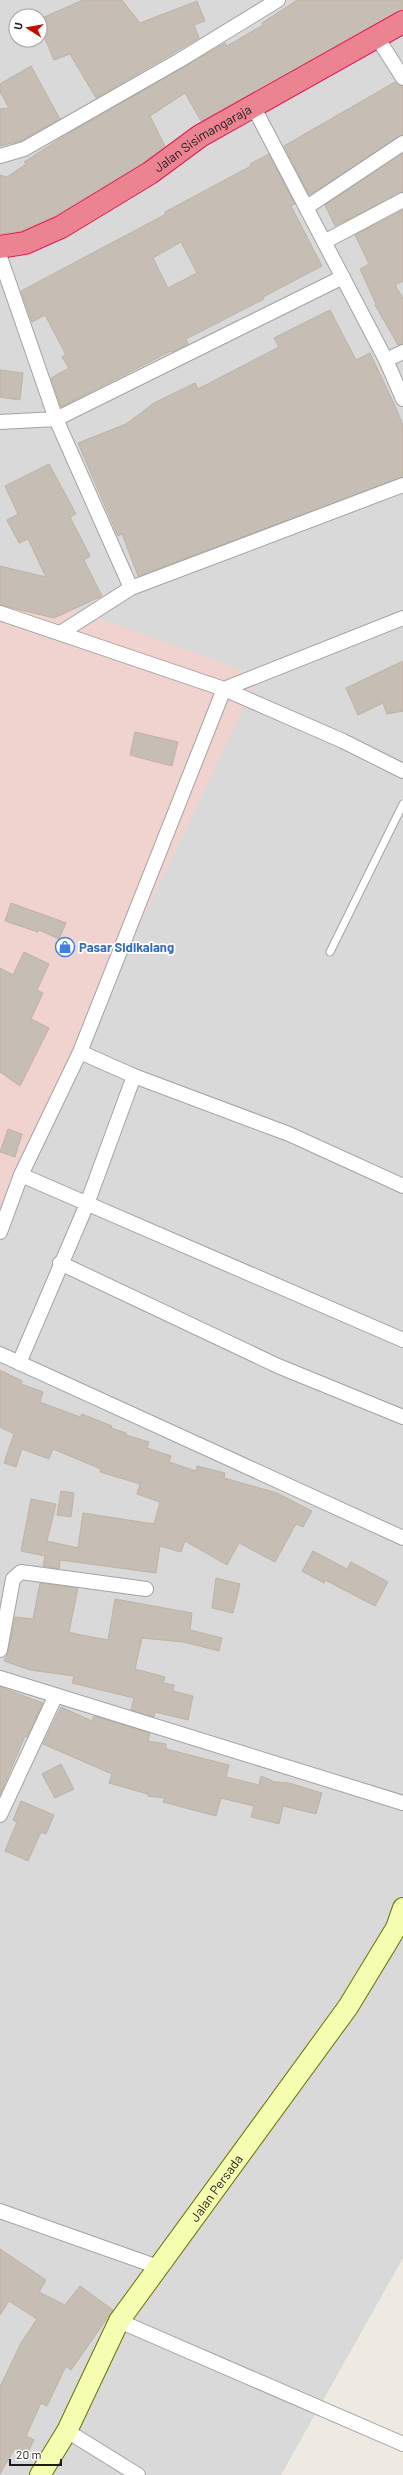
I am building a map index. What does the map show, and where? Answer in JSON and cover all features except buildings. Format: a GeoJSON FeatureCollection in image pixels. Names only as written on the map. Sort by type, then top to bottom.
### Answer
{"type":"FeatureCollection","features":[{"type":"Feature","properties":{"kind":"highway","name":"Jalan Sisimangaraja"},"geometry":{"type":"LineString","coordinates":[[0,253],[27,247],[65,230],[155,175],[254,109],[403,22]]}},
{"type":"Feature","properties":{"kind":"highway","name":"Jalan Sisimangaraja"},"geometry":{"type":"LineString","coordinates":[[0,247],[25,243],[62,227],[150,173],[200,136],[254,109],[403,29]]}},
{"type":"Feature","properties":{"kind":"street"},"geometry":{"type":"LineString","coordinates":[[0,156],[24,149],[180,60],[278,0]]}},
{"type":"Feature","properties":{"kind":"street"},"geometry":{"type":"LineString","coordinates":[[380,42],[403,78]]}},
{"type":"Feature","properties":{"kind":"street"},"geometry":{"type":"LineString","coordinates":[[254,109],[386,360],[403,399]]}},
{"type":"Feature","properties":{"kind":"street"},"geometry":{"type":"LineString","coordinates":[[306,208],[403,143]]}},
{"type":"Feature","properties":{"kind":"street"},"geometry":{"type":"LineString","coordinates":[[324,242],[403,200]]}},
{"type":"Feature","properties":{"kind":"street"},"geometry":{"type":"LineString","coordinates":[[0,257],[56,419],[131,588]]}},
{"type":"Feature","properties":{"kind":"street"},"geometry":{"type":"LineString","coordinates":[[0,422],[56,419],[343,277]]}},
{"type":"Feature","properties":{"kind":"street"},"geometry":{"type":"LineString","coordinates":[[386,360],[403,352]]}},
{"type":"Feature","properties":{"kind":"street"},"geometry":{"type":"LineString","coordinates":[[62,632],[131,588],[403,485]]}},
{"type":"Feature","properties":{"kind":"street"},"geometry":{"type":"LineString","coordinates":[[0,613],[62,632],[224,690],[343,741],[403,771]]}},
{"type":"Feature","properties":{"kind":"street"},"geometry":{"type":"LineString","coordinates":[[0,1232],[21,1175],[80,1052],[224,690],[403,618]]}},
{"type":"Feature","properties":{"kind":"street"},"geometry":{"type":"LineString","coordinates":[[80,1052],[134,1076],[289,1134],[403,1186]]}},
{"type":"Feature","properties":{"kind":"street"},"geometry":{"type":"LineString","coordinates":[[19,1363],[60,1263],[87,1204],[134,1076]]}},
{"type":"Feature","properties":{"kind":"street"},"geometry":{"type":"LineString","coordinates":[[21,1175],[403,1340]]}},
{"type":"Feature","properties":{"kind":"street"},"geometry":{"type":"LineString","coordinates":[[60,1263],[278,1366],[403,1418]]}},
{"type":"Feature","properties":{"kind":"street"},"geometry":{"type":"LineString","coordinates":[[0,1354],[403,1538]]}},
{"type":"Feature","properties":{"kind":"street"},"geometry":{"type":"LineString","coordinates":[[0,1650],[13,1579],[21,1572],[146,1589]]}},
{"type":"Feature","properties":{"kind":"street"},"geometry":{"type":"LineString","coordinates":[[0,1678],[56,1694],[403,1803]]}},
{"type":"Feature","properties":{"kind":"street"},"geometry":{"type":"LineString","coordinates":[[0,1815],[56,1694]]}},
{"type":"Feature","properties":{"kind":"street","name":"Jalan Persada"},"geometry":{"type":"LineString","coordinates":[[40,2475],[67,2431],[119,2320],[348,2007],[396,1928],[403,1908]]}},
{"type":"Feature","properties":{"kind":"street"},"geometry":{"type":"LineString","coordinates":[[0,2211],[158,2267]]}},
{"type":"Feature","properties":{"kind":"street"},"geometry":{"type":"LineString","coordinates":[[119,2320],[403,2444]]}},
{"type":"Feature","properties":{"kind":"street"},"geometry":{"type":"LineString","coordinates":[[67,2431],[138,2475]]}},
{"type":"Feature","properties":{"kind":"lane"},"geometry":{"type":"LineString","coordinates":[[330,952],[403,804]]}},
{"type":"Feature","properties":{"kind":"shaded area"},"geometry":{"type":"Polygon","coordinates":[[[0,0],[403,0],[403,2258],[281,2475],[0,2475],[0,0]]]}},
{"type":"Feature","properties":{"kind":"shaded area","name":"Pasar Sidikalang"},"geometry":{"type":"Polygon","coordinates":[[[0,583],[259,676],[0,1218],[0,583]]]}},
{"type":"Feature","properties":{"kind":"place","name":"Pasar Sidikalang"},"geometry":{"type":"Point","coordinates":[65,947]}}]}
